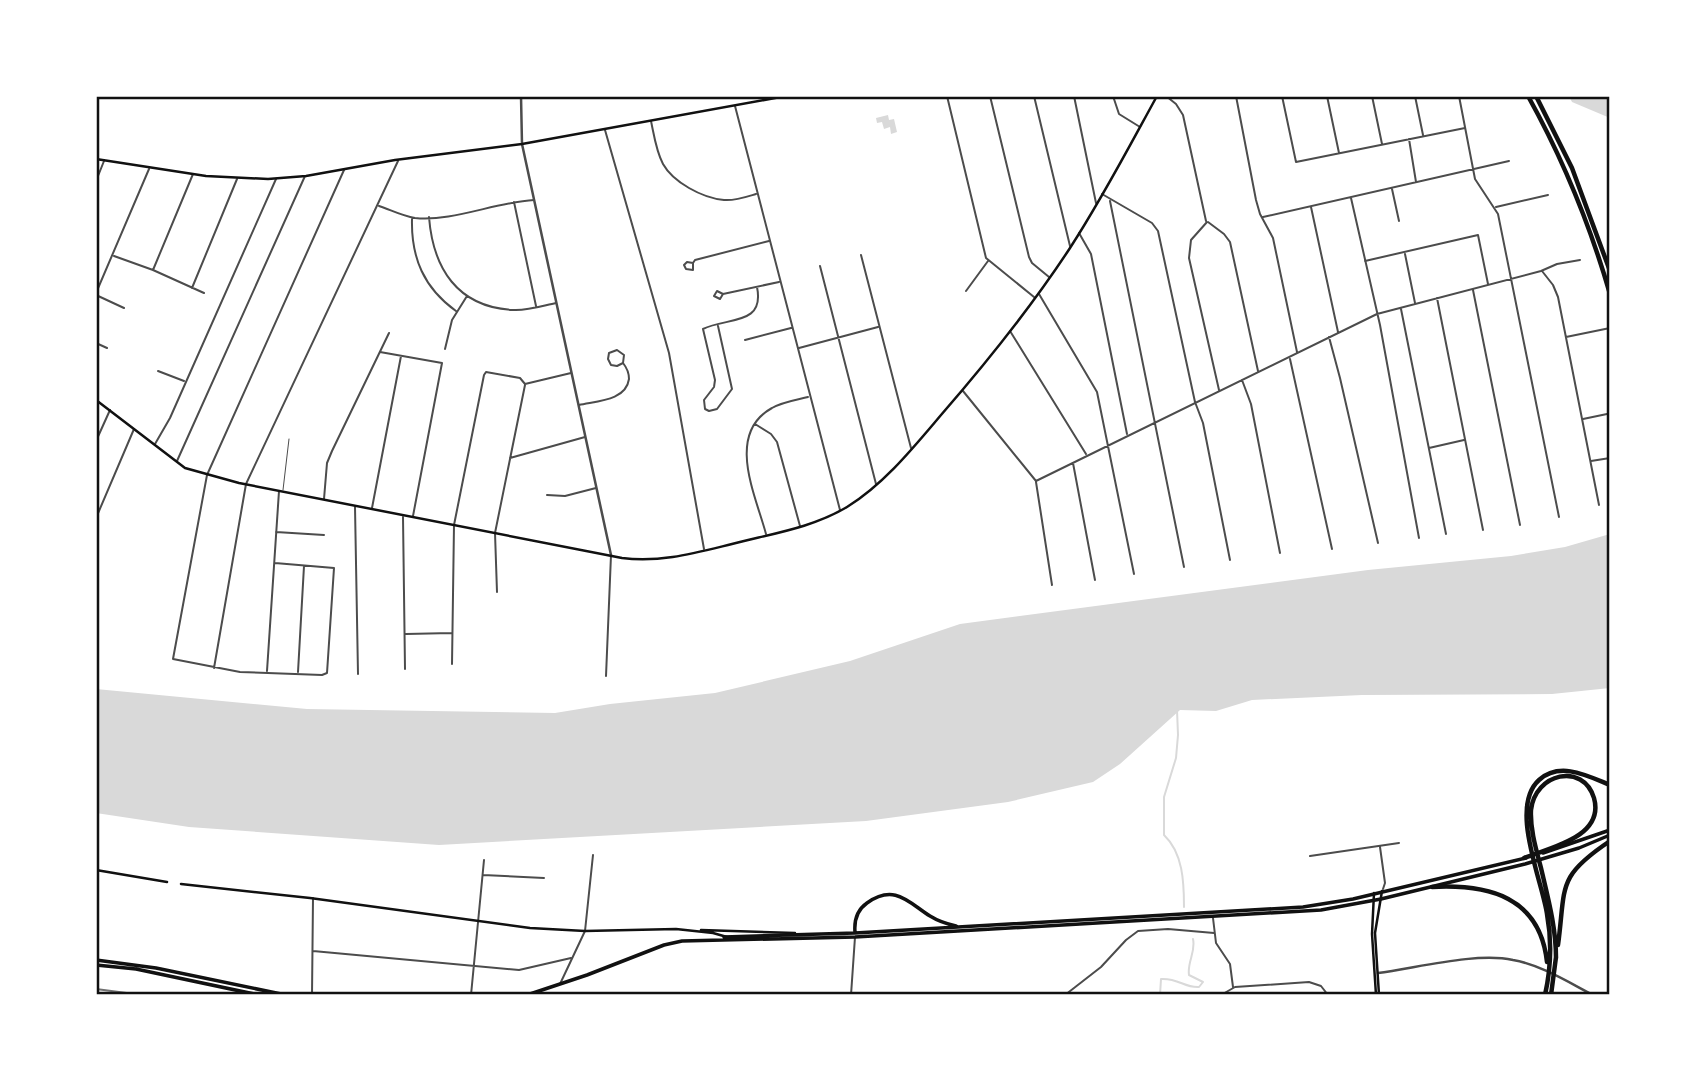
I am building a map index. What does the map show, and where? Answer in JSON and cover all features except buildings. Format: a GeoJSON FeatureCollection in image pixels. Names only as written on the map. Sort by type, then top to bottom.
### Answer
{"type":"FeatureCollection","features":[{"type":"Feature","properties":{"kind":"highway"},"geometry":{"type":"LineString","coordinates":[[1528,96],[1577,198],[1610,294]]}},
{"type":"Feature","properties":{"kind":"highway"},"geometry":{"type":"LineString","coordinates":[[1536,96],[1572,168],[1610,271]]}},
{"type":"Feature","properties":{"kind":"highway"},"geometry":{"type":"LineString","coordinates":[[1545,995],[1550,967],[1548,920],[1527,819],[1528,799],[1533,787],[1543,777],[1556,771],[1571,771],[1610,785]]}},
{"type":"Feature","properties":{"kind":"highway"},"geometry":{"type":"LineString","coordinates":[[1524,858],[1570,840],[1590,825],[1594,802],[1591,792],[1583,783],[1562,776],[1540,786],[1532,806],[1533,843]]}},
{"type":"Feature","properties":{"kind":"highway"},"geometry":{"type":"LineString","coordinates":[[1550,967],[1556,958],[1567,880],[1581,860],[1610,838]]}},
{"type":"Feature","properties":{"kind":"highway"},"geometry":{"type":"LineString","coordinates":[[1539,870],[1554,926],[1556,958]]}},
{"type":"Feature","properties":{"kind":"highway"},"geometry":{"type":"LineString","coordinates":[[1432,887],[1473,887],[1515,902],[1526,911],[1538,927],[1544,944],[1550,967],[1551,995]]}},
{"type":"Feature","properties":{"kind":"main road"},"geometry":{"type":"LineString","coordinates":[[96,159],[238,178],[306,176],[398,160],[522,144],[786,96]]}},
{"type":"Feature","properties":{"kind":"main road"},"geometry":{"type":"LineString","coordinates":[[96,400],[190,471],[403,516],[611,555],[650,560],[800,527],[840,511],[877,485],[962,390],[1010,331],[1071,247],[1157,96]]}},
{"type":"Feature","properties":{"kind":"main road"},"geometry":{"type":"LineString","coordinates":[[690,930],[744,938],[855,935],[1200,916],[1303,907],[1338,902],[1524,858],[1569,846],[1610,830]]}},
{"type":"Feature","properties":{"kind":"main road"},"geometry":{"type":"LineString","coordinates":[[181,884],[313,898],[530,928],[756,930],[855,935],[962,927],[1312,911],[1432,887],[1550,857],[1610,838]]}},
{"type":"Feature","properties":{"kind":"main road"},"geometry":{"type":"LineString","coordinates":[[96,870],[167,883]]}},
{"type":"Feature","properties":{"kind":"main road"},"geometry":{"type":"LineString","coordinates":[[1377,995],[1375,933],[1382,891]]}},
{"type":"Feature","properties":{"kind":"main road"},"geometry":{"type":"LineString","coordinates":[[1374,893],[1371,929],[1376,973]]}},
{"type":"Feature","properties":{"kind":"main road"},"geometry":{"type":"LineString","coordinates":[[855,935],[855,919],[861,909],[873,899],[888,895],[905,898],[936,919],[962,927]]}},
{"type":"Feature","properties":{"kind":"main road"},"geometry":{"type":"LineString","coordinates":[[715,939],[808,934]]}},
{"type":"Feature","properties":{"kind":"main road"},"geometry":{"type":"LineString","coordinates":[[527,995],[664,945],[728,937],[733,940]]}},
{"type":"Feature","properties":{"kind":"main road"},"geometry":{"type":"LineString","coordinates":[[96,960],[156,968],[286,995]]}},
{"type":"Feature","properties":{"kind":"main road"},"geometry":{"type":"LineString","coordinates":[[96,965],[136,969],[259,995]]}},
{"type":"Feature","properties":{"kind":"street"},"geometry":{"type":"LineString","coordinates":[[521,96],[522,144],[611,555],[606,676]]}},
{"type":"Feature","properties":{"kind":"street"},"geometry":{"type":"LineString","coordinates":[[947,96],[984,252],[988,261],[1035,298]]}},
{"type":"Feature","properties":{"kind":"street"},"geometry":{"type":"LineString","coordinates":[[990,96],[1029,258],[1050,278]]}},
{"type":"Feature","properties":{"kind":"street"},"geometry":{"type":"LineString","coordinates":[[1034,96],[1071,247]]}},
{"type":"Feature","properties":{"kind":"street"},"geometry":{"type":"LineString","coordinates":[[1073,96],[1097,204]]}},
{"type":"Feature","properties":{"kind":"street"},"geometry":{"type":"LineString","coordinates":[[1113,96],[1119,114],[1140,127]]}},
{"type":"Feature","properties":{"kind":"street"},"geometry":{"type":"LineString","coordinates":[[1166,96],[1176,104],[1183,115],[1207,222],[1226,235],[1231,244],[1258,372]]}},
{"type":"Feature","properties":{"kind":"street"},"geometry":{"type":"LineString","coordinates":[[1236,96],[1256,200],[1274,240],[1298,353]]}},
{"type":"Feature","properties":{"kind":"street"},"geometry":{"type":"LineString","coordinates":[[1282,96],[1296,162],[1465,128]]}},
{"type":"Feature","properties":{"kind":"street"},"geometry":{"type":"LineString","coordinates":[[1328,96],[1339,154]]}},
{"type":"Feature","properties":{"kind":"street"},"geometry":{"type":"LineString","coordinates":[[1372,96],[1382,145]]}},
{"type":"Feature","properties":{"kind":"street"},"geometry":{"type":"LineString","coordinates":[[1415,96],[1423,136]]}},
{"type":"Feature","properties":{"kind":"street"},"geometry":{"type":"LineString","coordinates":[[1459,96],[1475,179],[1495,207],[1559,517]]}},
{"type":"Feature","properties":{"kind":"street"},"geometry":{"type":"LineString","coordinates":[[735,106],[840,511]]}},
{"type":"Feature","properties":{"kind":"street"},"geometry":{"type":"LineString","coordinates":[[651,121],[662,162],[679,182],[718,199],[735,199],[758,194]]}},
{"type":"Feature","properties":{"kind":"street"},"geometry":{"type":"LineString","coordinates":[[605,130],[667,346],[684,426],[704,550]]}},
{"type":"Feature","properties":{"kind":"street"},"geometry":{"type":"LineString","coordinates":[[1409,139],[1417,183]]}},
{"type":"Feature","properties":{"kind":"street"},"geometry":{"type":"LineString","coordinates":[[214,667],[246,484],[398,160]]}},
{"type":"Feature","properties":{"kind":"street"},"geometry":{"type":"LineString","coordinates":[[96,181],[104,161]]}},
{"type":"Feature","properties":{"kind":"street"},"geometry":{"type":"LineString","coordinates":[[1262,217],[1509,161]]}},
{"type":"Feature","properties":{"kind":"street"},"geometry":{"type":"LineString","coordinates":[[124,307],[96,294],[150,167]]}},
{"type":"Feature","properties":{"kind":"street"},"geometry":{"type":"LineString","coordinates":[[275,563],[334,568],[326,674],[240,672],[173,659],[207,475],[345,169]]}},
{"type":"Feature","properties":{"kind":"street"},"geometry":{"type":"LineString","coordinates":[[153,270],[193,174]]}},
{"type":"Feature","properties":{"kind":"street"},"geometry":{"type":"LineString","coordinates":[[177,462],[306,176]]}},
{"type":"Feature","properties":{"kind":"street"},"geometry":{"type":"LineString","coordinates":[[192,288],[238,178]]}},
{"type":"Feature","properties":{"kind":"street"},"geometry":{"type":"LineString","coordinates":[[155,445],[277,178]]}},
{"type":"Feature","properties":{"kind":"street"},"geometry":{"type":"LineString","coordinates":[[1392,189],[1399,221]]}},
{"type":"Feature","properties":{"kind":"street"},"geometry":{"type":"LineString","coordinates":[[1102,194],[1151,222],[1157,229],[1195,402],[1203,423],[1230,560]]}},
{"type":"Feature","properties":{"kind":"street"},"geometry":{"type":"LineString","coordinates":[[1495,207],[1548,195]]}},
{"type":"Feature","properties":{"kind":"street"},"geometry":{"type":"LineString","coordinates":[[1351,198],[1377,314],[1419,538]]}},
{"type":"Feature","properties":{"kind":"street"},"geometry":{"type":"LineString","coordinates":[[1111,199],[1110,206],[1184,567]]}},
{"type":"Feature","properties":{"kind":"street"},"geometry":{"type":"LineString","coordinates":[[378,206],[412,218],[513,201],[535,200]]}},
{"type":"Feature","properties":{"kind":"street"},"geometry":{"type":"LineString","coordinates":[[513,201],[537,307]]}},
{"type":"Feature","properties":{"kind":"street"},"geometry":{"type":"LineString","coordinates":[[1310,206],[1338,333]]}},
{"type":"Feature","properties":{"kind":"street"},"geometry":{"type":"LineString","coordinates":[[429,217],[438,262],[450,280],[467,296],[495,308],[513,310],[557,303]]}},
{"type":"Feature","properties":{"kind":"street"},"geometry":{"type":"LineString","coordinates":[[412,218],[412,243],[422,274],[434,292],[456,312]]}},
{"type":"Feature","properties":{"kind":"street"},"geometry":{"type":"LineString","coordinates":[[1207,222],[1191,240],[1189,258],[1219,391]]}},
{"type":"Feature","properties":{"kind":"street"},"geometry":{"type":"LineString","coordinates":[[1079,233],[1091,254],[1127,435]]}},
{"type":"Feature","properties":{"kind":"street"},"geometry":{"type":"LineString","coordinates":[[1365,261],[1478,234],[1488,285]]}},
{"type":"Feature","properties":{"kind":"street"},"geometry":{"type":"LineString","coordinates":[[693,262],[770,241]]}},
{"type":"Feature","properties":{"kind":"street"},"geometry":{"type":"LineString","coordinates":[[1405,252],[1416,304]]}},
{"type":"Feature","properties":{"kind":"street"},"geometry":{"type":"LineString","coordinates":[[861,255],[908,442],[912,448]]}},
{"type":"Feature","properties":{"kind":"street"},"geometry":{"type":"LineString","coordinates":[[112,256],[153,270],[204,293]]}},
{"type":"Feature","properties":{"kind":"street"},"geometry":{"type":"LineString","coordinates":[[1036,481],[1377,314],[1580,260]]}},
{"type":"Feature","properties":{"kind":"street"},"geometry":{"type":"LineString","coordinates":[[966,291],[988,261]]}},
{"type":"Feature","properties":{"kind":"street"},"geometry":{"type":"LineString","coordinates":[[820,266],[877,485]]}},
{"type":"Feature","properties":{"kind":"street"},"geometry":{"type":"LineString","coordinates":[[1541,271],[1553,285],[1566,337],[1599,505]]}},
{"type":"Feature","properties":{"kind":"street"},"geometry":{"type":"LineString","coordinates":[[723,294],[780,281]]}},
{"type":"Feature","properties":{"kind":"street"},"geometry":{"type":"LineString","coordinates":[[718,326],[732,389],[717,409],[711,411],[705,409],[704,400],[714,387],[714,379],[703,329],[718,326],[756,310],[759,302],[757,286]]}},
{"type":"Feature","properties":{"kind":"street"},"geometry":{"type":"LineString","coordinates":[[1472,289],[1520,526]]}},
{"type":"Feature","properties":{"kind":"street"},"geometry":{"type":"LineString","coordinates":[[1038,294],[1093,382],[1102,408],[1135,574]]}},
{"type":"Feature","properties":{"kind":"street"},"geometry":{"type":"LineString","coordinates":[[445,349],[456,312],[467,296]]}},
{"type":"Feature","properties":{"kind":"street"},"geometry":{"type":"LineString","coordinates":[[1437,298],[1483,530]]}},
{"type":"Feature","properties":{"kind":"street"},"geometry":{"type":"LineString","coordinates":[[1401,308],[1446,534]]}},
{"type":"Feature","properties":{"kind":"street"},"geometry":{"type":"LineString","coordinates":[[797,348],[879,327]]}},
{"type":"Feature","properties":{"kind":"street"},"geometry":{"type":"LineString","coordinates":[[745,340],[792,328]]}},
{"type":"Feature","properties":{"kind":"street"},"geometry":{"type":"LineString","coordinates":[[1566,337],[1610,328]]}},
{"type":"Feature","properties":{"kind":"street"},"geometry":{"type":"LineString","coordinates":[[1010,331],[1087,455]]}},
{"type":"Feature","properties":{"kind":"street"},"geometry":{"type":"LineString","coordinates":[[324,500],[329,459],[389,333]]}},
{"type":"Feature","properties":{"kind":"street"},"geometry":{"type":"LineString","coordinates":[[1329,337],[1378,543]]}},
{"type":"Feature","properties":{"kind":"street"},"geometry":{"type":"LineString","coordinates":[[96,343],[107,348]]}},
{"type":"Feature","properties":{"kind":"street"},"geometry":{"type":"LineString","coordinates":[[579,405],[622,393],[629,379],[628,369],[623,363],[621,351],[609,353],[611,365],[623,363]]}},
{"type":"Feature","properties":{"kind":"street"},"geometry":{"type":"LineString","coordinates":[[380,352],[442,363],[413,517]]}},
{"type":"Feature","properties":{"kind":"street"},"geometry":{"type":"LineString","coordinates":[[372,509],[401,356]]}},
{"type":"Feature","properties":{"kind":"street"},"geometry":{"type":"LineString","coordinates":[[1289,357],[1332,549]]}},
{"type":"Feature","properties":{"kind":"street"},"geometry":{"type":"LineString","coordinates":[[158,371],[185,381]]}},
{"type":"Feature","properties":{"kind":"street"},"geometry":{"type":"LineString","coordinates":[[452,664],[454,525],[486,372],[520,378],[525,384]]}},
{"type":"Feature","properties":{"kind":"street"},"geometry":{"type":"LineString","coordinates":[[525,384],[572,373]]}},
{"type":"Feature","properties":{"kind":"street"},"geometry":{"type":"LineString","coordinates":[[1241,380],[1251,404],[1280,553]]}},
{"type":"Feature","properties":{"kind":"street"},"geometry":{"type":"LineString","coordinates":[[497,592],[495,533],[525,384]]}},
{"type":"Feature","properties":{"kind":"street"},"geometry":{"type":"LineString","coordinates":[[962,390],[1036,481],[1052,585]]}},
{"type":"Feature","properties":{"kind":"street"},"geometry":{"type":"LineString","coordinates":[[766,535],[746,456],[747,439],[764,413],[810,397]]}},
{"type":"Feature","properties":{"kind":"street"},"geometry":{"type":"LineString","coordinates":[[96,441],[110,410]]}},
{"type":"Feature","properties":{"kind":"street"},"geometry":{"type":"LineString","coordinates":[[1582,419],[1607,414]]}},
{"type":"Feature","properties":{"kind":"street"},"geometry":{"type":"LineString","coordinates":[[755,424],[777,442],[800,527]]}},
{"type":"Feature","properties":{"kind":"street"},"geometry":{"type":"LineString","coordinates":[[96,518],[134,429]]}},
{"type":"Feature","properties":{"kind":"street"},"geometry":{"type":"LineString","coordinates":[[510,458],[586,437]]}},
{"type":"Feature","properties":{"kind":"street"},"geometry":{"type":"LineString","coordinates":[[1429,448],[1465,440]]}},
{"type":"Feature","properties":{"kind":"street"},"geometry":{"type":"LineString","coordinates":[[1591,461],[1610,458]]}},
{"type":"Feature","properties":{"kind":"street"},"geometry":{"type":"LineString","coordinates":[[1073,462],[1095,580]]}},
{"type":"Feature","properties":{"kind":"street"},"geometry":{"type":"LineString","coordinates":[[547,495],[565,496],[597,488]]}},
{"type":"Feature","properties":{"kind":"street"},"geometry":{"type":"LineString","coordinates":[[267,672],[281,491]]}},
{"type":"Feature","properties":{"kind":"street"},"geometry":{"type":"LineString","coordinates":[[355,506],[358,674]]}},
{"type":"Feature","properties":{"kind":"street"},"geometry":{"type":"LineString","coordinates":[[403,516],[405,669]]}},
{"type":"Feature","properties":{"kind":"street"},"geometry":{"type":"LineString","coordinates":[[276,532],[324,535]]}},
{"type":"Feature","properties":{"kind":"street"},"geometry":{"type":"LineString","coordinates":[[298,673],[304,565]]}},
{"type":"Feature","properties":{"kind":"street"},"geometry":{"type":"LineString","coordinates":[[405,634],[453,632]]}},
{"type":"Feature","properties":{"kind":"street"},"geometry":{"type":"LineString","coordinates":[[1310,856],[1399,843]]}},
{"type":"Feature","properties":{"kind":"street"},"geometry":{"type":"LineString","coordinates":[[1380,846],[1385,883],[1382,891]]}},
{"type":"Feature","properties":{"kind":"street"},"geometry":{"type":"LineString","coordinates":[[560,985],[585,930],[593,855]]}},
{"type":"Feature","properties":{"kind":"street"},"geometry":{"type":"LineString","coordinates":[[471,995],[484,860]]}},
{"type":"Feature","properties":{"kind":"street"},"geometry":{"type":"LineString","coordinates":[[483,875],[544,878]]}},
{"type":"Feature","properties":{"kind":"street"},"geometry":{"type":"LineString","coordinates":[[312,995],[313,898]]}},
{"type":"Feature","properties":{"kind":"street"},"geometry":{"type":"LineString","coordinates":[[1213,917],[1216,943],[1230,964],[1233,987]]}},
{"type":"Feature","properties":{"kind":"street"},"geometry":{"type":"LineString","coordinates":[[1065,995],[1101,967],[1138,931],[1168,929],[1214,933]]}},
{"type":"Feature","properties":{"kind":"street"},"geometry":{"type":"LineString","coordinates":[[851,995],[855,935]]}},
{"type":"Feature","properties":{"kind":"street"},"geometry":{"type":"LineString","coordinates":[[313,951],[519,970],[571,958]]}},
{"type":"Feature","properties":{"kind":"street"},"geometry":{"type":"LineString","coordinates":[[1376,973],[1499,958],[1525,963],[1593,995]]}},
{"type":"Feature","properties":{"kind":"street"},"geometry":{"type":"LineString","coordinates":[[1221,995],[1233,987],[1312,982],[1321,986],[1328,995]]}},
{"type":"Feature","properties":{"kind":"lane"},"geometry":{"type":"LineString","coordinates":[[281,491],[289,439]]}},
{"type":"Feature","properties":{"kind":"shaded area"},"geometry":{"type":"Polygon","coordinates":[[[1569,96],[1605,96],[1610,99],[1610,118],[1572,102],[1569,96]]]}},
{"type":"Feature","properties":{"kind":"shaded area"},"geometry":{"type":"Polygon","coordinates":[[[888,115],[889,120],[894,119],[897,132],[891,134],[890,127],[884,129],[882,122],[877,123],[876,118],[888,115]]]}},
{"type":"Feature","properties":{"kind":"shaded area"},"geometry":{"type":"Polygon","coordinates":[[[1610,534],[1610,688],[1552,694],[1362,695],[1252,700],[1216,711],[1180,710],[1120,764],[1093,782],[1008,802],[866,821],[439,845],[189,827],[96,813],[96,689],[307,709],[555,713],[610,704],[715,693],[850,661],[960,624],[1368,570],[1511,556],[1565,547],[1610,534]]]}},
{"type":"Feature","properties":{"kind":"waterway"},"geometry":{"type":"LineString","coordinates":[[1608,513],[1610,518]]}},
{"type":"Feature","properties":{"kind":"waterway"},"geometry":{"type":"LineString","coordinates":[[1177,710],[1176,758],[1164,797],[1164,835],[1179,859],[1184,907]]}},
{"type":"Feature","properties":{"kind":"waterway"},"geometry":{"type":"LineString","coordinates":[[1160,995],[1161,979],[1194,987],[1199,987],[1203,982],[1189,975],[1193,939]]}},
{"type":"Feature","properties":{"kind":"railway"},"geometry":{"type":"LineString","coordinates":[[96,989],[142,995]]}}]}
